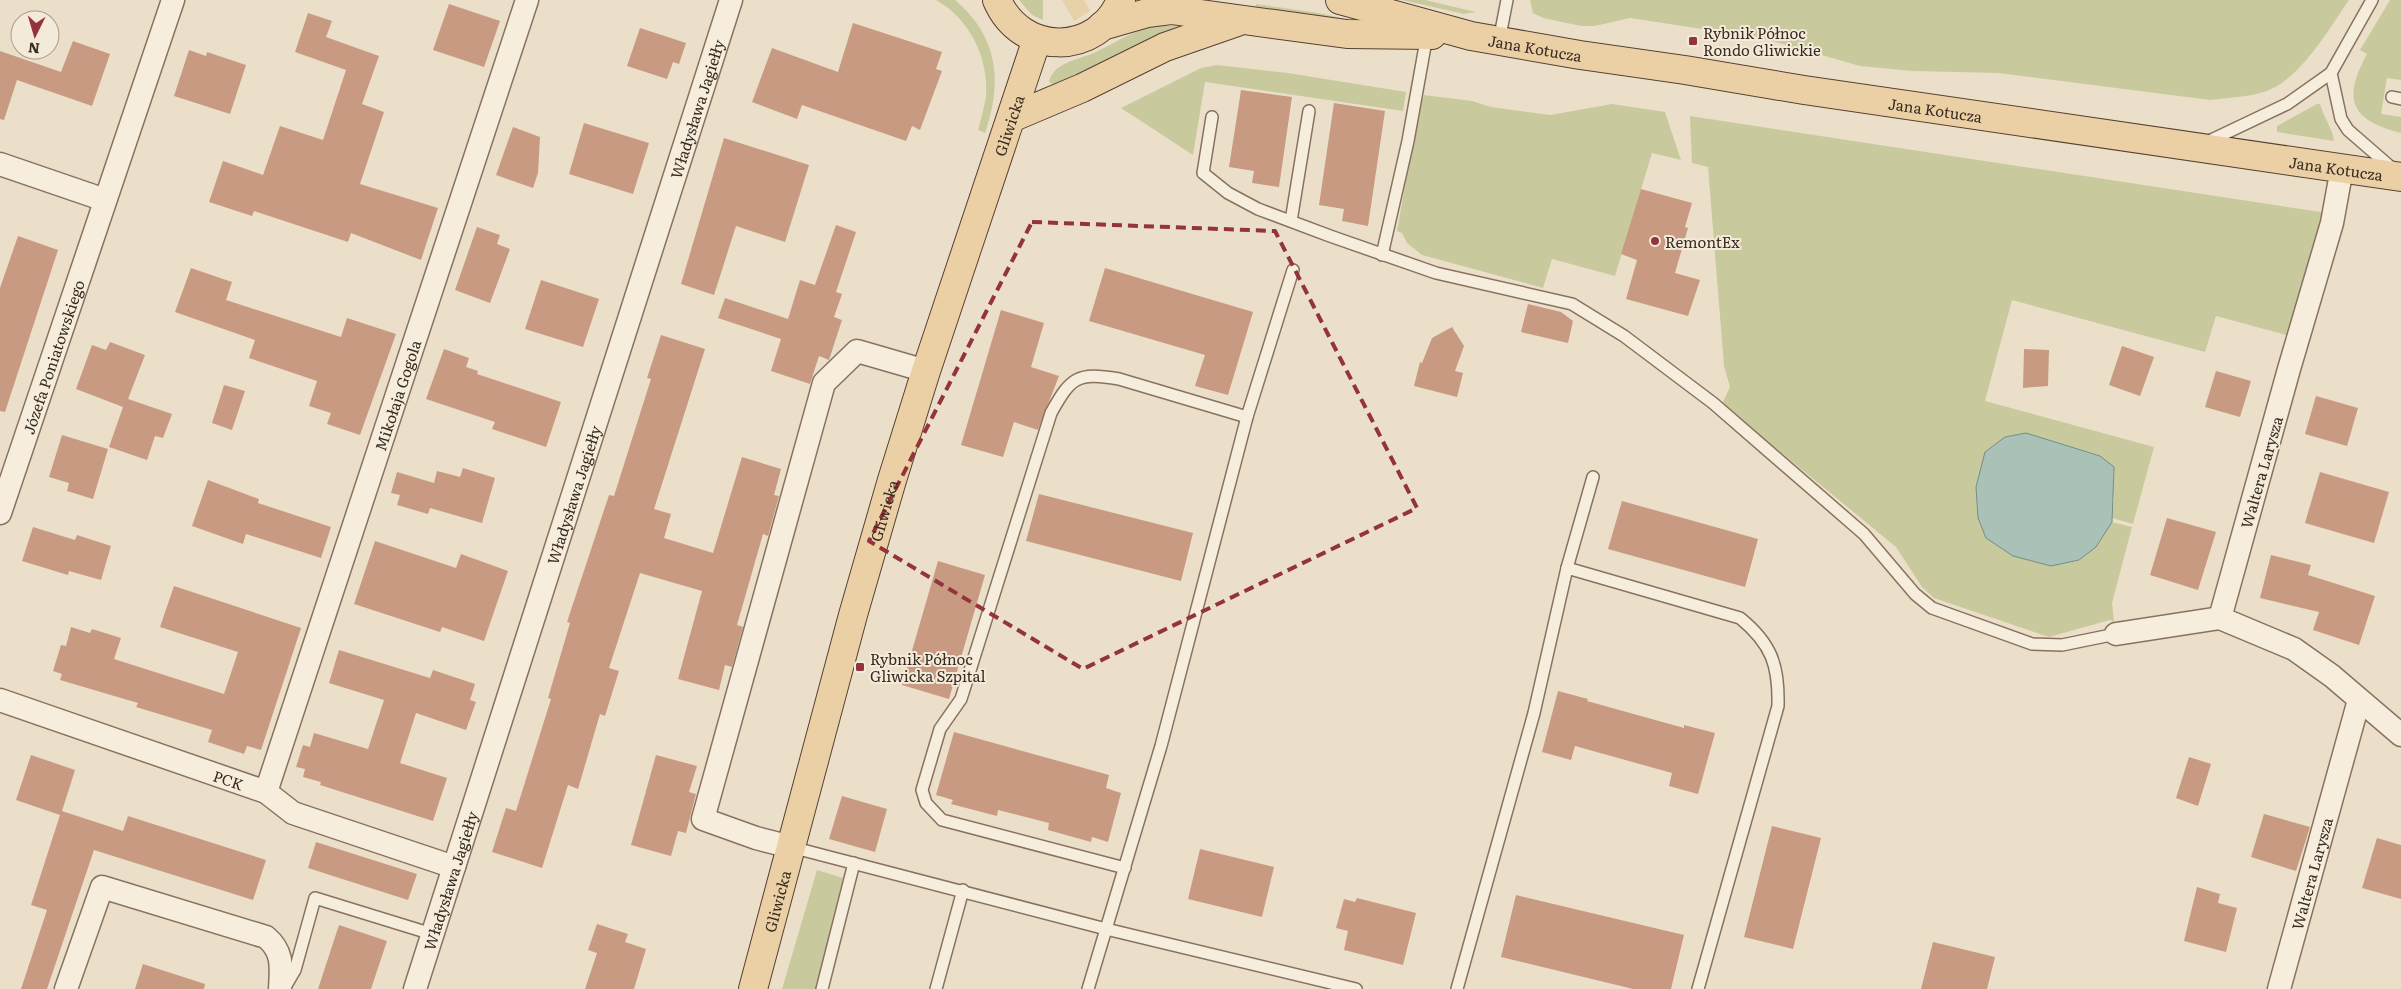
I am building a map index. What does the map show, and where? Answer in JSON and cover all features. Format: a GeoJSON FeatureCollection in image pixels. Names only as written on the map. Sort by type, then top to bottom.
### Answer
{"type":"FeatureCollection","features":[{"type":"Feature","properties":{"kind":"main road"},"geometry":{"type":"LineString","coordinates":[[997,0],[1006,16],[1015,26],[1037,39],[1058,42],[1084,37],[1102,26],[1116,11],[1121,0]]}},
{"type":"Feature","properties":{"kind":"main road","name":"Jana Kotucza"},"geometry":{"type":"LineString","coordinates":[[1340,0],[1471,36],[1499,41],[1804,90],[2401,177]]}},
{"type":"Feature","properties":{"kind":"main road","name":"Jana Kotucza"},"geometry":{"type":"LineString","coordinates":[[1102,26],[1147,13],[1172,10],[1347,34],[1471,36]]}},
{"type":"Feature","properties":{"kind":"main road"},"geometry":{"type":"LineString","coordinates":[[1011,118],[1082,88],[1165,47],[1246,19]]}},
{"type":"Feature","properties":{"kind":"main road","name":"Gliwicka"},"geometry":{"type":"LineString","coordinates":[[753,989],[856,606],[926,371],[1037,39]]}},
{"type":"Feature","properties":{"kind":"street","name":"Józefa Poniatowskiego"},"geometry":{"type":"LineString","coordinates":[[0,513],[173,0]]}},
{"type":"Feature","properties":{"kind":"street","name":"Mikołaja Gogola"},"geometry":{"type":"LineString","coordinates":[[266,792],[527,0]]}},
{"type":"Feature","properties":{"kind":"street","name":"Władysława Jagiełły"},"geometry":{"type":"LineString","coordinates":[[416,989],[732,0]]}},
{"type":"Feature","properties":{"kind":"street"},"geometry":{"type":"LineString","coordinates":[[0,164],[105,200]]}},
{"type":"Feature","properties":{"kind":"street","name":"Waltera Larysza"},"geometry":{"type":"LineString","coordinates":[[2220,618],[2289,369],[2332,223],[2342,168]]}},
{"type":"Feature","properties":{"kind":"street"},"geometry":{"type":"LineString","coordinates":[[791,847],[756,838],[703,819],[824,384],[857,351],[926,371]]}},
{"type":"Feature","properties":{"kind":"street"},"geometry":{"type":"LineString","coordinates":[[2116,634],[2220,618],[2294,650],[2332,676],[2401,735]]}},
{"type":"Feature","properties":{"kind":"street","name":"PCK"},"geometry":{"type":"LineString","coordinates":[[0,700],[266,792],[292,813],[454,867]]}},
{"type":"Feature","properties":{"kind":"street","name":"Waltera Larysza"},"geometry":{"type":"LineString","coordinates":[[2279,989],[2359,700]]}},
{"type":"Feature","properties":{"kind":"street"},"geometry":{"type":"LineString","coordinates":[[66,989],[102,887],[266,938],[275,944],[280,954],[280,989]]}},
{"type":"Feature","properties":{"kind":"lane"},"geometry":{"type":"LineString","coordinates":[[1499,41],[1507,0]]}},
{"type":"Feature","properties":{"kind":"lane"},"geometry":{"type":"LineString","coordinates":[[2195,148],[2287,104],[2331,73],[2372,0]]}},
{"type":"Feature","properties":{"kind":"lane"},"geometry":{"type":"LineString","coordinates":[[1382,255],[1408,141],[1427,35]]}},
{"type":"Feature","properties":{"kind":"lane"},"geometry":{"type":"LineString","coordinates":[[2331,73],[2339,112],[2348,130],[2401,177]]}},
{"type":"Feature","properties":{"kind":"lane"},"geometry":{"type":"LineString","coordinates":[[1291,221],[1309,110]]}},
{"type":"Feature","properties":{"kind":"lane"},"geometry":{"type":"LineString","coordinates":[[1212,117],[1203,173],[1228,193],[1258,208],[1291,221],[1436,274],[1572,304],[1624,336],[1713,403],[1864,534],[1915,594],[1932,608],[2032,644],[2062,645],[2116,634]]}},
{"type":"Feature","properties":{"kind":"lane"},"geometry":{"type":"LineString","coordinates":[[1088,989],[1161,746],[1247,417],[1293,270]]}},
{"type":"Feature","properties":{"kind":"lane"},"geometry":{"type":"LineString","coordinates":[[1125,868],[942,820],[926,803],[922,790],[940,728],[961,699],[1051,413],[1066,386],[1082,378],[1104,376],[1119,378],[1247,417]]}},
{"type":"Feature","properties":{"kind":"lane"},"geometry":{"type":"LineString","coordinates":[[1457,989],[1534,713],[1567,568],[1593,477]]}},
{"type":"Feature","properties":{"kind":"lane"},"geometry":{"type":"LineString","coordinates":[[1567,568],[1740,618],[1758,633],[1772,657],[1779,682],[1778,706],[1698,989]]}},
{"type":"Feature","properties":{"kind":"lane"},"geometry":{"type":"LineString","coordinates":[[791,847],[964,890],[1106,929],[1356,989]]}},
{"type":"Feature","properties":{"kind":"lane"},"geometry":{"type":"LineString","coordinates":[[822,989],[854,863]]}},
{"type":"Feature","properties":{"kind":"lane"},"geometry":{"type":"LineString","coordinates":[[936,989],[964,890]]}},
{"type":"Feature","properties":{"kind":"lane"},"geometry":{"type":"LineString","coordinates":[[284,989],[295,970],[315,898],[432,934]]}},
{"type":"Feature","properties":{"kind":"highlighted area"},"geometry":{"type":"Polygon","coordinates":[[[1032,222],[1275,231],[1417,508],[1083,669],[869,541],[1032,222]]]}},
{"type":"Feature","properties":{"kind":"green space"},"geometry":{"type":"Polygon","coordinates":[[[936,0],[955,0],[969,14],[988,44],[995,78],[991,114],[985,133],[978,130],[986,96],[986,82],[984,67],[975,40],[958,17],[936,0]]]}},
{"type":"Feature","properties":{"kind":"green space"},"geometry":{"type":"Polygon","coordinates":[[[1019,0],[1043,0],[1043,20],[1032,15],[1019,0]]]}},
{"type":"Feature","properties":{"kind":"green space"},"geometry":{"type":"Polygon","coordinates":[[[1402,0],[1425,0],[1476,12],[1464,14],[1402,0]]]}},
{"type":"Feature","properties":{"kind":"green space"},"geometry":{"type":"Polygon","coordinates":[[[1530,0],[2349,0],[2303,64],[2279,85],[2253,95],[2210,100],[1998,73],[1912,71],[1860,66],[1761,38],[1630,18],[1595,26],[1581,26],[1543,18],[1533,13],[1530,0]]]}},
{"type":"Feature","properties":{"kind":"green space"},"geometry":{"type":"Polygon","coordinates":[[[2390,0],[2401,0],[2401,80],[2387,78],[2381,114],[2401,117],[2401,133],[2371,122],[2356,106],[2354,96],[2359,70],[2367,54],[2360,50],[2390,0]]]}},
{"type":"Feature","properties":{"kind":"green space"},"geometry":{"type":"Polygon","coordinates":[[[1256,4],[1319,13],[1359,22],[1255,9],[1256,4]]]}},
{"type":"Feature","properties":{"kind":"green space"},"geometry":{"type":"Polygon","coordinates":[[[1155,26],[1178,26],[1082,73],[1053,84],[1049,82],[1056,70],[1068,62],[1096,52],[1130,35],[1155,26]]]}},
{"type":"Feature","properties":{"kind":"green space"},"geometry":{"type":"Polygon","coordinates":[[[1217,65],[1288,73],[1406,92],[1403,111],[1205,82],[1193,155],[1121,108],[1201,68],[1217,65]]]}},
{"type":"Feature","properties":{"kind":"green space"},"geometry":{"type":"Polygon","coordinates":[[[1424,95],[1472,101],[1491,107],[1550,115],[1612,104],[1665,112],[1681,160],[1652,153],[1615,276],[1552,259],[1543,288],[1422,255],[1407,243],[1402,233],[1397,231],[1418,113],[1424,95]]]}},
{"type":"Feature","properties":{"kind":"green space"},"geometry":{"type":"Polygon","coordinates":[[[2320,104],[2334,141],[2277,132],[2277,126],[2320,104]]]}},
{"type":"Feature","properties":{"kind":"green space"},"geometry":{"type":"Polygon","coordinates":[[[1690,116],[2327,213],[2290,336],[2216,316],[2205,352],[2012,300],[1985,401],[2154,447],[2133,524],[2112,518],[2114,497],[2051,566],[2074,560],[2088,553],[2099,542],[2112,522],[2132,527],[2112,603],[2114,622],[2110,620],[2049,637],[1934,598],[1922,587],[1896,547],[1722,404],[1730,387],[1724,366],[1708,167],[1692,163],[1690,116]]]}},
{"type":"Feature","properties":{"kind":"green space"},"geometry":{"type":"Polygon","coordinates":[[[817,870],[843,878],[815,989],[782,989],[817,870]]]}},
{"type":"Feature","properties":{"kind":"sand"},"geometry":{"type":"Polygon","coordinates":[[[1062,0],[1084,0],[1090,11],[1074,21],[1062,0]]]}},
{"type":"Feature","properties":{"kind":"shaded area"},"geometry":{"type":"Polygon","coordinates":[[[2026,433],[2100,456],[2114,467],[2112,522],[2096,547],[2079,560],[2051,566],[2013,556],[1986,538],[1978,518],[1976,487],[1985,452],[2005,437],[2026,433]]]}},
{"type":"Feature","properties":{"kind":"building"},"geometry":{"type":"Polygon","coordinates":[[[449,4],[500,21],[484,67],[433,50],[449,4]]]}},
{"type":"Feature","properties":{"kind":"building"},"geometry":{"type":"Polygon","coordinates":[[[308,13],[332,21],[326,37],[379,56],[362,104],[384,112],[360,184],[438,208],[421,260],[351,233],[348,242],[254,211],[252,216],[209,202],[223,161],[263,175],[280,126],[323,140],[346,70],[295,52],[308,13]]]}},
{"type":"Feature","properties":{"kind":"building"},"geometry":{"type":"Polygon","coordinates":[[[853,23],[942,52],[936,69],[942,71],[920,130],[912,126],[906,141],[802,105],[797,119],[752,102],[772,48],[838,72],[853,23]]]}},
{"type":"Feature","properties":{"kind":"building"},"geometry":{"type":"Polygon","coordinates":[[[640,28],[686,43],[679,64],[673,62],[667,79],[627,66],[640,28]]]}},
{"type":"Feature","properties":{"kind":"building"},"geometry":{"type":"Polygon","coordinates":[[[73,41],[110,54],[92,106],[17,80],[4,120],[0,119],[0,51],[10,54],[10,60],[26,60],[61,72],[73,41]]]}},
{"type":"Feature","properties":{"kind":"building"},"geometry":{"type":"Polygon","coordinates":[[[189,50],[206,56],[207,52],[246,65],[230,114],[174,96],[189,50]]]}},
{"type":"Feature","properties":{"kind":"building"},"geometry":{"type":"Polygon","coordinates":[[[1241,90],[1292,97],[1279,187],[1252,183],[1254,171],[1229,167],[1241,90]]]}},
{"type":"Feature","properties":{"kind":"building"},"geometry":{"type":"Polygon","coordinates":[[[1334,103],[1385,111],[1368,226],[1342,221],[1344,209],[1319,205],[1334,103]]]}},
{"type":"Feature","properties":{"kind":"building"},"geometry":{"type":"Polygon","coordinates":[[[584,123],[649,143],[633,194],[569,174],[584,123]]]}},
{"type":"Feature","properties":{"kind":"building"},"geometry":{"type":"Polygon","coordinates":[[[513,127],[540,137],[538,173],[533,188],[496,175],[513,127]]]}},
{"type":"Feature","properties":{"kind":"building"},"geometry":{"type":"Polygon","coordinates":[[[724,138],[809,165],[785,242],[736,226],[714,295],[681,284],[724,138]]]}},
{"type":"Feature","properties":{"kind":"building","name":"RemontEx"},"geometry":{"type":"Polygon","coordinates":[[[1641,189],[1692,203],[1685,227],[1688,228],[1675,273],[1700,280],[1688,316],[1626,299],[1637,260],[1621,254],[1641,189]]]}},
{"type":"Feature","properties":{"kind":"building"},"geometry":{"type":"Polygon","coordinates":[[[836,225],[856,232],[836,292],[842,294],[834,317],[842,320],[829,360],[819,356],[810,384],[771,371],[781,339],[718,318],[725,298],[788,319],[800,280],[815,285],[836,225]]]}},
{"type":"Feature","properties":{"kind":"building"},"geometry":{"type":"Polygon","coordinates":[[[477,227],[500,235],[497,244],[510,249],[490,303],[455,290],[477,227]]]}},
{"type":"Feature","properties":{"kind":"building"},"geometry":{"type":"Polygon","coordinates":[[[18,236],[58,250],[5,412],[0,411],[0,288],[18,236]]]}},
{"type":"Feature","properties":{"kind":"building"},"geometry":{"type":"Polygon","coordinates":[[[191,268],[232,282],[226,300],[341,337],[347,318],[396,334],[360,435],[327,424],[331,413],[309,406],[317,381],[249,358],[255,340],[175,312],[191,268]]]}},
{"type":"Feature","properties":{"kind":"building"},"geometry":{"type":"Polygon","coordinates":[[[1105,268],[1253,312],[1228,395],[1195,386],[1205,355],[1089,321],[1105,268]]]}},
{"type":"Feature","properties":{"kind":"building"},"geometry":{"type":"Polygon","coordinates":[[[541,280],[599,299],[583,347],[525,329],[541,280]]]}},
{"type":"Feature","properties":{"kind":"building"},"geometry":{"type":"Polygon","coordinates":[[[1528,304],[1561,312],[1573,321],[1568,343],[1521,332],[1528,304]]]}},
{"type":"Feature","properties":{"kind":"building"},"geometry":{"type":"Polygon","coordinates":[[[1001,310],[1044,323],[1031,367],[1059,376],[1038,430],[1014,422],[1003,457],[961,445],[1001,310]]]}},
{"type":"Feature","properties":{"kind":"building"},"geometry":{"type":"Polygon","coordinates":[[[1452,327],[1464,346],[1455,371],[1463,373],[1457,397],[1414,386],[1420,362],[1422,363],[1432,338],[1452,327]]]}},
{"type":"Feature","properties":{"kind":"building"},"geometry":{"type":"Polygon","coordinates":[[[661,335],[705,349],[654,509],[671,514],[664,538],[713,553],[742,457],[781,469],[774,495],[779,496],[768,536],[763,534],[737,625],[743,627],[732,667],[725,665],[719,690],[678,679],[702,591],[640,573],[609,668],[619,671],[605,716],[600,714],[578,789],[568,785],[542,868],[492,852],[506,808],[516,811],[551,699],[548,698],[570,623],[567,622],[609,495],[614,496],[651,379],[647,378],[661,335]]]}},
{"type":"Feature","properties":{"kind":"building"},"geometry":{"type":"Polygon","coordinates":[[[110,342],[145,355],[128,399],[172,414],[163,438],[155,436],[147,460],[109,447],[123,407],[76,389],[92,345],[106,350],[110,342]]]}},
{"type":"Feature","properties":{"kind":"building"},"geometry":{"type":"Polygon","coordinates":[[[2122,346],[2154,357],[2140,396],[2109,385],[2122,346]]]}},
{"type":"Feature","properties":{"kind":"building"},"geometry":{"type":"Polygon","coordinates":[[[444,349],[469,358],[466,367],[478,371],[477,374],[561,402],[546,447],[492,429],[495,422],[426,399],[444,349]]]}},
{"type":"Feature","properties":{"kind":"building"},"geometry":{"type":"Polygon","coordinates":[[[2024,349],[2049,350],[2048,386],[2023,388],[2024,349]]]}},
{"type":"Feature","properties":{"kind":"building"},"geometry":{"type":"Polygon","coordinates":[[[2216,371],[2251,381],[2240,417],[2205,407],[2216,371]]]}},
{"type":"Feature","properties":{"kind":"building"},"geometry":{"type":"Polygon","coordinates":[[[224,385],[245,391],[232,430],[212,423],[224,385]]]}},
{"type":"Feature","properties":{"kind":"building"},"geometry":{"type":"Polygon","coordinates":[[[2316,396],[2358,408],[2347,446],[2305,434],[2316,396]]]}},
{"type":"Feature","properties":{"kind":"building"},"geometry":{"type":"Polygon","coordinates":[[[62,435],[108,449],[93,499],[67,491],[69,483],[49,477],[62,435]]]}},
{"type":"Feature","properties":{"kind":"building"},"geometry":{"type":"Polygon","coordinates":[[[463,468],[495,478],[482,523],[430,508],[428,514],[397,505],[400,495],[391,493],[397,472],[434,483],[437,471],[460,477],[463,468]]]}},
{"type":"Feature","properties":{"kind":"building"},"geometry":{"type":"Polygon","coordinates":[[[2320,472],[2389,492],[2374,543],[2305,523],[2320,472]]]}},
{"type":"Feature","properties":{"kind":"building"},"geometry":{"type":"Polygon","coordinates":[[[208,480],[259,499],[258,503],[331,527],[321,558],[246,534],[243,544],[192,526],[208,480]]]}},
{"type":"Feature","properties":{"kind":"building"},"geometry":{"type":"Polygon","coordinates":[[[1039,494],[1193,533],[1181,581],[1026,541],[1039,494]]]}},
{"type":"Feature","properties":{"kind":"building"},"geometry":{"type":"Polygon","coordinates":[[[1622,501],[1758,539],[1745,587],[1608,549],[1622,501]]]}},
{"type":"Feature","properties":{"kind":"building"},"geometry":{"type":"Polygon","coordinates":[[[2167,518],[2216,532],[2198,590],[2150,575],[2167,518]]]}},
{"type":"Feature","properties":{"kind":"building"},"geometry":{"type":"Polygon","coordinates":[[[33,527],[75,540],[77,535],[111,546],[101,580],[69,571],[68,575],[22,561],[33,527]]]}},
{"type":"Feature","properties":{"kind":"building"},"geometry":{"type":"Polygon","coordinates":[[[375,541],[456,568],[461,554],[508,571],[484,641],[442,627],[440,632],[354,604],[375,541]]]}},
{"type":"Feature","properties":{"kind":"building"},"geometry":{"type":"Polygon","coordinates":[[[2271,555],[2311,565],[2308,575],[2375,596],[2359,645],[2313,630],[2319,612],[2260,598],[2271,555]]]}},
{"type":"Feature","properties":{"kind":"building"},"geometry":{"type":"Polygon","coordinates":[[[938,561],[985,575],[949,699],[902,685],[938,561]]]}},
{"type":"Feature","properties":{"kind":"building"},"geometry":{"type":"Polygon","coordinates":[[[174,586],[301,628],[261,750],[247,746],[244,754],[208,742],[212,730],[136,707],[138,703],[60,680],[62,674],[53,671],[61,645],[66,646],[71,627],[90,633],[92,629],[121,638],[114,659],[224,694],[238,652],[160,627],[174,586]]]}},
{"type":"Feature","properties":{"kind":"building"},"geometry":{"type":"Polygon","coordinates":[[[339,650],[430,678],[433,670],[475,684],[470,700],[476,702],[466,730],[416,713],[400,763],[447,778],[433,821],[320,785],[321,782],[303,777],[305,769],[296,767],[303,745],[310,747],[314,733],[368,749],[384,700],[329,683],[339,650]]]}},
{"type":"Feature","properties":{"kind":"building"},"geometry":{"type":"Polygon","coordinates":[[[1558,691],[1684,728],[1684,725],[1715,733],[1698,794],[1669,786],[1672,773],[1575,746],[1571,760],[1542,752],[1558,691]]]}},
{"type":"Feature","properties":{"kind":"building"},"geometry":{"type":"Polygon","coordinates":[[[954,732],[1109,775],[1106,788],[1121,793],[1108,842],[1092,837],[1091,842],[1048,830],[1049,823],[998,810],[997,816],[951,804],[953,800],[936,795],[954,732]]]}},
{"type":"Feature","properties":{"kind":"building"},"geometry":{"type":"Polygon","coordinates":[[[31,755],[75,770],[62,811],[123,831],[128,816],[266,860],[253,900],[94,850],[47,989],[21,989],[47,910],[31,905],[60,815],[16,800],[31,755]]]}},
{"type":"Feature","properties":{"kind":"building"},"geometry":{"type":"Polygon","coordinates":[[[656,755],[697,766],[689,792],[696,794],[686,833],[678,831],[671,856],[631,845],[656,755]]]}},
{"type":"Feature","properties":{"kind":"building"},"geometry":{"type":"Polygon","coordinates":[[[2189,757],[2211,764],[2198,806],[2176,798],[2189,757]]]}},
{"type":"Feature","properties":{"kind":"building"},"geometry":{"type":"Polygon","coordinates":[[[842,796],[887,809],[875,852],[829,839],[842,796]]]}},
{"type":"Feature","properties":{"kind":"building"},"geometry":{"type":"Polygon","coordinates":[[[2264,814],[2310,827],[2296,871],[2251,857],[2264,814]]]}},
{"type":"Feature","properties":{"kind":"building"},"geometry":{"type":"Polygon","coordinates":[[[1772,826],[1821,838],[1793,949],[1744,937],[1772,826]]]}},
{"type":"Feature","properties":{"kind":"building"},"geometry":{"type":"Polygon","coordinates":[[[2377,838],[2401,845],[2401,899],[2362,888],[2377,838]]]}},
{"type":"Feature","properties":{"kind":"building"},"geometry":{"type":"Polygon","coordinates":[[[316,842],[417,874],[408,900],[308,868],[316,842]]]}},
{"type":"Feature","properties":{"kind":"building"},"geometry":{"type":"Polygon","coordinates":[[[1200,849],[1274,867],[1262,917],[1188,899],[1200,849]]]}},
{"type":"Feature","properties":{"kind":"building"},"geometry":{"type":"Polygon","coordinates":[[[2197,887],[2220,894],[2218,903],[2237,908],[2226,952],[2184,941],[2197,887]]]}},
{"type":"Feature","properties":{"kind":"building"},"geometry":{"type":"Polygon","coordinates":[[[1516,895],[1684,935],[1671,989],[1633,989],[1501,957],[1516,895]]]}},
{"type":"Feature","properties":{"kind":"building"},"geometry":{"type":"Polygon","coordinates":[[[1357,898],[1416,913],[1403,965],[1344,950],[1348,931],[1336,928],[1344,899],[1355,902],[1357,898]]]}},
{"type":"Feature","properties":{"kind":"building"},"geometry":{"type":"Polygon","coordinates":[[[597,924],[628,934],[625,942],[646,949],[634,989],[585,989],[597,953],[588,950],[597,924]]]}},
{"type":"Feature","properties":{"kind":"building"},"geometry":{"type":"Polygon","coordinates":[[[339,925],[387,941],[371,989],[318,989],[339,925]]]}},
{"type":"Feature","properties":{"kind":"building"},"geometry":{"type":"Polygon","coordinates":[[[1933,942],[1995,957],[1987,989],[1921,989],[1933,942]]]}},
{"type":"Feature","properties":{"kind":"building"},"geometry":{"type":"Polygon","coordinates":[[[143,964],[205,984],[204,989],[135,989],[143,964]]]}},
{"type":"Feature","properties":{"kind":"place","name":"Rybnik Północ Rondo Gliwickie"},"geometry":{"type":"Point","coordinates":[1693,41]}},
{"type":"Feature","properties":{"kind":"place","name":"RemontEx"},"geometry":{"type":"Point","coordinates":[1655,241]}},
{"type":"Feature","properties":{"kind":"place","name":"Rybnik Północ Gliwicka Szpital"},"geometry":{"type":"Point","coordinates":[860,667]}}]}
